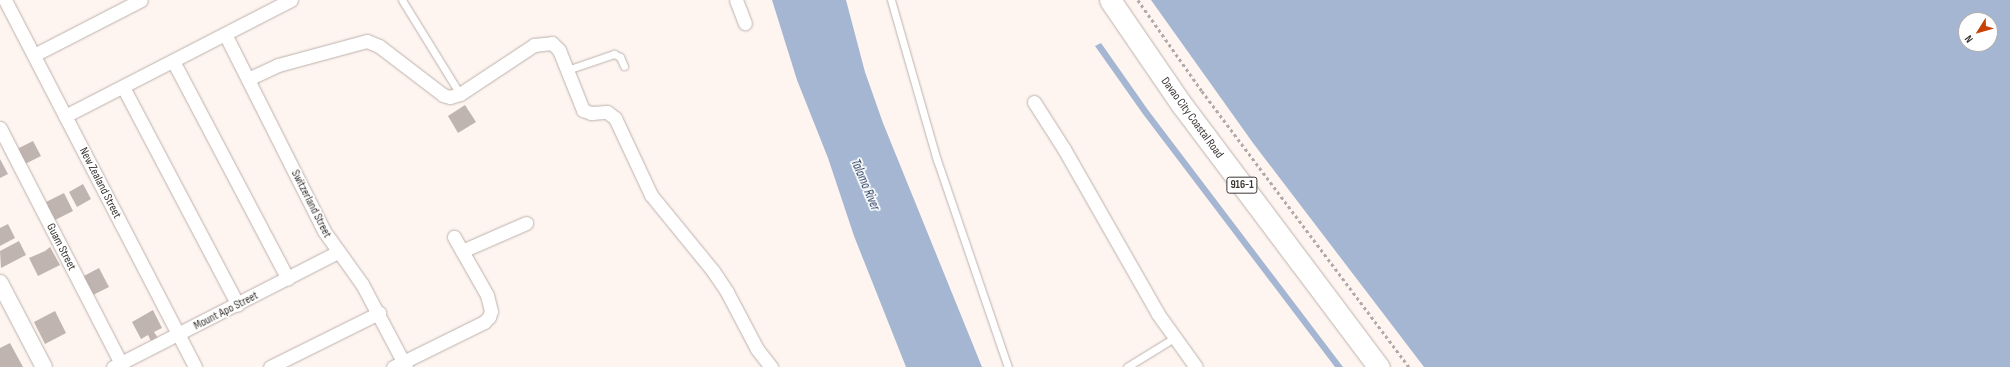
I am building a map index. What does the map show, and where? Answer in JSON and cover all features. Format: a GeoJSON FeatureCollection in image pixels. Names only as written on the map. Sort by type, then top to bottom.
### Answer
{"type":"FeatureCollection","features":[{"type":"Feature","properties":{"kind":"main road","name":"Davao City Coastal Road"},"geometry":{"type":"LineString","coordinates":[[1110,0],[1182,105],[1379,367]]}},
{"type":"Feature","properties":{"kind":"street","name":"New Zealand Street"},"geometry":{"type":"LineString","coordinates":[[5,0],[195,367]]}},
{"type":"Feature","properties":{"kind":"street"},"geometry":{"type":"LineString","coordinates":[[34,56],[141,0]]}},
{"type":"Feature","properties":{"kind":"street"},"geometry":{"type":"LineString","coordinates":[[65,116],[291,0]]}},
{"type":"Feature","properties":{"kind":"street"},"geometry":{"type":"LineString","coordinates":[[736,0],[745,23]]}},
{"type":"Feature","properties":{"kind":"street","name":"Switzerland Street"},"geometry":{"type":"LineString","coordinates":[[225,34],[316,217],[338,252],[355,273],[379,313],[401,365]]}},
{"type":"Feature","properties":{"kind":"street"},"geometry":{"type":"LineString","coordinates":[[248,79],[278,64],[367,41],[379,46],[443,95],[450,97],[460,94],[527,49],[540,43],[556,46],[583,110],[591,114],[607,112],[615,118],[651,195],[713,271],[727,292],[757,349],[771,367]]}},
{"type":"Feature","properties":{"kind":"street"},"geometry":{"type":"LineString","coordinates":[[173,61],[288,280]]}},
{"type":"Feature","properties":{"kind":"street"},"geometry":{"type":"LineString","coordinates":[[123,87],[238,305]]}},
{"type":"Feature","properties":{"kind":"street"},"geometry":{"type":"LineString","coordinates":[[1034,102],[1064,149],[1174,338],[1196,367]]}},
{"type":"Feature","properties":{"kind":"street","name":"Guam Street"},"geometry":{"type":"LineString","coordinates":[[0,128],[119,366]]}},
{"type":"Feature","properties":{"kind":"street"},"geometry":{"type":"LineString","coordinates":[[462,251],[526,223]]}},
{"type":"Feature","properties":{"kind":"street"},"geometry":{"type":"LineString","coordinates":[[401,365],[484,322],[490,317],[491,311],[487,295],[454,237]]}},
{"type":"Feature","properties":{"kind":"street","name":"Mount Apo Street"},"geometry":{"type":"LineString","coordinates":[[119,366],[178,334],[288,280],[338,252]]}},
{"type":"Feature","properties":{"kind":"street"},"geometry":{"type":"LineString","coordinates":[[0,282],[44,367]]}},
{"type":"Feature","properties":{"kind":"street"},"geometry":{"type":"LineString","coordinates":[[270,367],[379,313]]}},
{"type":"Feature","properties":{"kind":"lane"},"geometry":{"type":"LineString","coordinates":[[402,0],[460,94]]}},
{"type":"Feature","properties":{"kind":"lane"},"geometry":{"type":"LineString","coordinates":[[891,0],[937,160],[1008,367]]}},
{"type":"Feature","properties":{"kind":"lane"},"geometry":{"type":"LineString","coordinates":[[567,70],[614,54],[620,57],[624,66]]}},
{"type":"Feature","properties":{"kind":"lane"},"geometry":{"type":"LineString","coordinates":[[1127,367],[1174,338]]}},
{"type":"Feature","properties":{"kind":"path"},"geometry":{"type":"LineString","coordinates":[[1138,0],[1202,91],[1409,367]]}},
{"type":"Feature","properties":{"kind":"water","name":"Talomo River"},"geometry":{"type":"Polygon","coordinates":[[[772,0],[846,0],[865,72],[883,123],[982,367],[906,367],[854,236],[828,158],[797,80],[772,0]]]}},
{"type":"Feature","properties":{"kind":"water"},"geometry":{"type":"Polygon","coordinates":[[[1151,0],[2010,0],[2010,367],[1424,367],[1253,143],[1151,0]]]}},
{"type":"Feature","properties":{"kind":"water"},"geometry":{"type":"Polygon","coordinates":[[[1101,43],[1148,110],[1343,367],[1335,367],[1143,114],[1095,46],[1101,43]]]}},
{"type":"Feature","properties":{"kind":"building"},"geometry":{"type":"Polygon","coordinates":[[[465,105],[476,122],[458,133],[448,116],[465,105]]]}},
{"type":"Feature","properties":{"kind":"building"},"geometry":{"type":"Polygon","coordinates":[[[33,141],[41,156],[23,165],[15,150],[33,141]]]}},
{"type":"Feature","properties":{"kind":"building"},"geometry":{"type":"Polygon","coordinates":[[[0,159],[8,174],[0,178],[0,159]]]}},
{"type":"Feature","properties":{"kind":"building"},"geometry":{"type":"Polygon","coordinates":[[[83,184],[91,199],[77,207],[69,192],[83,184]]]}},
{"type":"Feature","properties":{"kind":"building"},"geometry":{"type":"Polygon","coordinates":[[[64,193],[73,211],[55,220],[53,216],[49,218],[43,208],[48,205],[46,202],[64,193]]]}},
{"type":"Feature","properties":{"kind":"building"},"geometry":{"type":"Polygon","coordinates":[[[8,224],[15,238],[0,246],[0,228],[8,224]]]}},
{"type":"Feature","properties":{"kind":"building"},"geometry":{"type":"Polygon","coordinates":[[[19,241],[26,255],[1,268],[0,251],[19,241]]]}},
{"type":"Feature","properties":{"kind":"building"},"geometry":{"type":"Polygon","coordinates":[[[50,247],[60,265],[38,276],[29,258],[45,251],[50,247]]]}},
{"type":"Feature","properties":{"kind":"building"},"geometry":{"type":"Polygon","coordinates":[[[99,268],[109,287],[89,297],[80,278],[99,268]]]}},
{"type":"Feature","properties":{"kind":"building"},"geometry":{"type":"Polygon","coordinates":[[[153,310],[162,328],[154,332],[158,338],[151,341],[148,335],[141,339],[132,322],[153,310]]]}},
{"type":"Feature","properties":{"kind":"building"},"geometry":{"type":"Polygon","coordinates":[[[55,311],[66,333],[45,344],[34,322],[55,311]]]}},
{"type":"Feature","properties":{"kind":"building"},"geometry":{"type":"Polygon","coordinates":[[[10,343],[23,367],[0,367],[0,348],[10,343]]]}}]}
